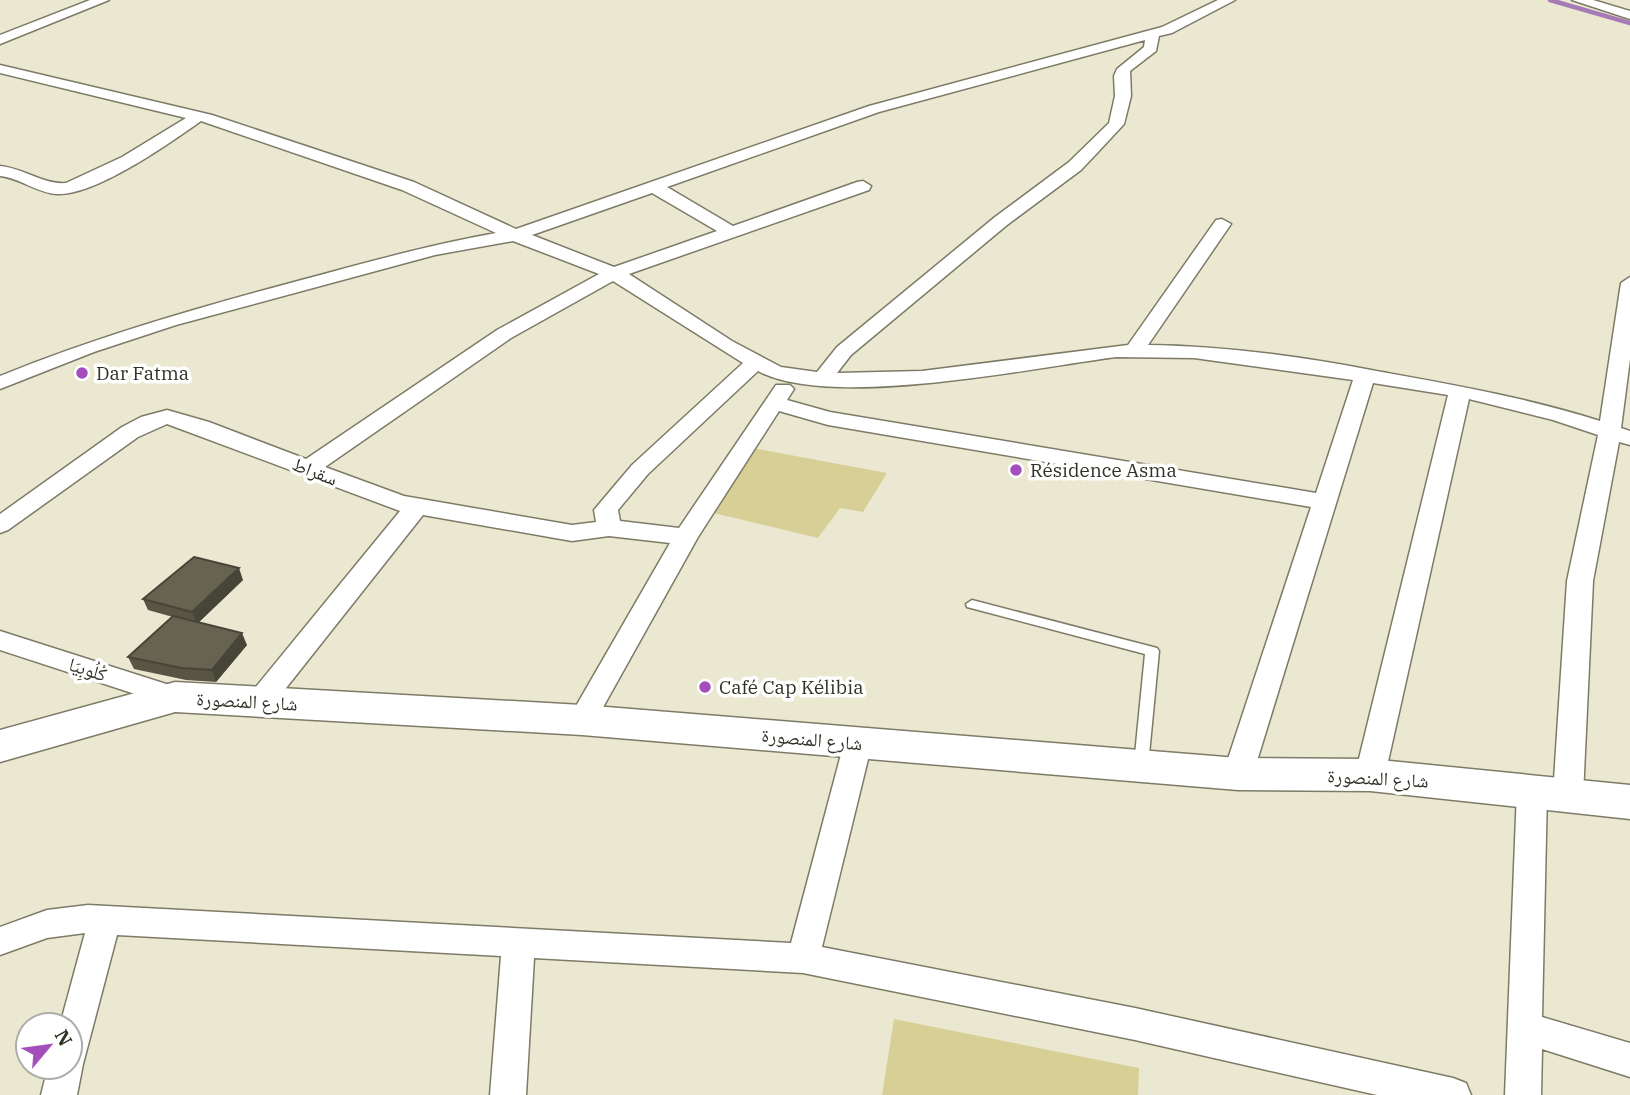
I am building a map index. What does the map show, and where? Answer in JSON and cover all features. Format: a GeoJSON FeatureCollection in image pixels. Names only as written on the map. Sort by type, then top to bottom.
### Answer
{"type":"FeatureCollection","features":[{"type":"Feature","properties":{"kind":"street"},"geometry":{"type":"LineString","coordinates":[[0,40],[102,0]]}},
{"type":"Feature","properties":{"kind":"street"},"geometry":{"type":"LineString","coordinates":[[0,383],[87,348],[169,321],[433,250],[515,235],[874,109],[1152,35],[1228,0]]}},
{"type":"Feature","properties":{"kind":"street"},"geometry":{"type":"LineString","coordinates":[[1579,0],[1630,15]]}},
{"type":"Feature","properties":{"kind":"street"},"geometry":{"type":"LineString","coordinates":[[822,379],[844,351],[1001,221],[1075,166],[1116,124],[1123,96],[1121,76],[1124,69],[1151,48],[1152,35]]}},
{"type":"Feature","properties":{"kind":"street"},"geometry":{"type":"LineString","coordinates":[[0,69],[199,116],[408,186],[515,235],[614,273],[756,362],[790,376],[822,379],[922,377],[1135,349],[1205,353],[1460,391],[1560,415],[1620,434]]}},
{"type":"Feature","properties":{"kind":"street"},"geometry":{"type":"LineString","coordinates":[[0,171],[10,171],[56,189],[75,188],[199,116]]}},
{"type":"Feature","properties":{"kind":"street"},"geometry":{"type":"LineString","coordinates":[[308,468],[504,334],[614,273],[863,186]]}},
{"type":"Feature","properties":{"kind":"street"},"geometry":{"type":"LineString","coordinates":[[654,187],[731,232]]}},
{"type":"Feature","properties":{"kind":"street"},"geometry":{"type":"LineString","coordinates":[[1135,349],[1222,224]]}},
{"type":"Feature","properties":{"kind":"street"},"geometry":{"type":"LineString","coordinates":[[1523,1095],[1524,1027],[1550,793],[1580,581],[1620,434],[1630,283]]}},
{"type":"Feature","properties":{"kind":"street"},"geometry":{"type":"LineString","coordinates":[[609,528],[606,510],[621,488],[669,440],[756,362]]}},
{"type":"Feature","properties":{"kind":"street"},"geometry":{"type":"LineString","coordinates":[[1238,774],[1365,375]]}},
{"type":"Feature","properties":{"kind":"street"},"geometry":{"type":"LineString","coordinates":[[582,720],[686,537],[790,376]]}},
{"type":"Feature","properties":{"kind":"street"},"geometry":{"type":"LineString","coordinates":[[1370,775],[1460,391]]}},
{"type":"Feature","properties":{"kind":"street"},"geometry":{"type":"LineString","coordinates":[[775,403],[828,418],[1325,502]]}},
{"type":"Feature","properties":{"kind":"street","name":"سقراط"},"geometry":{"type":"LineString","coordinates":[[0,525],[130,432],[167,416],[399,503],[572,533],[609,528],[686,537]]}},
{"type":"Feature","properties":{"kind":"street"},"geometry":{"type":"LineString","coordinates":[[261,699],[417,506]]}},
{"type":"Feature","properties":{"kind":"street","name":"كْلُوبِيَا"},"geometry":{"type":"LineString","coordinates":[[0,640],[175,697]]}},
{"type":"Feature","properties":{"kind":"street","name":"شارع المنصورة"},"geometry":{"type":"LineString","coordinates":[[0,746],[175,697],[261,699],[582,720],[1238,774],[1370,775],[1630,802]]}},
{"type":"Feature","properties":{"kind":"street"},"geometry":{"type":"LineString","coordinates":[[803,958],[858,743]]}},
{"type":"Feature","properties":{"kind":"street"},"geometry":{"type":"LineString","coordinates":[[0,941],[57,922],[105,920],[803,958],[1135,1024],[1453,1095]]}},
{"type":"Feature","properties":{"kind":"street"},"geometry":{"type":"LineString","coordinates":[[81,1011],[105,920]]}},
{"type":"Feature","properties":{"kind":"street"},"geometry":{"type":"LineString","coordinates":[[508,1095],[518,943]]}},
{"type":"Feature","properties":{"kind":"street"},"geometry":{"type":"LineString","coordinates":[[1524,1027],[1630,1060]]}},
{"type":"Feature","properties":{"kind":"lane"},"geometry":{"type":"LineString","coordinates":[[972,604],[1152,651],[1141,765]]}},
{"type":"Feature","properties":{"kind":"shaded area"},"geometry":{"type":"Polygon","coordinates":[[[742,446],[887,473],[863,512],[840,508],[818,538],[705,511],[742,446]]]}},
{"type":"Feature","properties":{"kind":"shaded area"},"geometry":{"type":"Polygon","coordinates":[[[894,1019],[1139,1068],[1138,1095],[882,1095],[894,1019]]]}},
{"type":"Feature","properties":{"kind":"building"},"geometry":{"type":"Polygon","coordinates":[[[194,557],[239,568],[192,612],[143,599],[194,557]]]}},
{"type":"Feature","properties":{"kind":"building"},"geometry":{"type":"Polygon","coordinates":[[[173,616],[242,633],[212,670],[181,668],[128,657],[173,616]]]}},
{"type":"Feature","properties":{"kind":"waterway"},"geometry":{"type":"LineString","coordinates":[[1550,0],[1630,23]]}},
{"type":"Feature","properties":{"kind":"place","name":"Dar Fatma"},"geometry":{"type":"Point","coordinates":[82,373]}},
{"type":"Feature","properties":{"kind":"place","name":"Résidence Asma"},"geometry":{"type":"Point","coordinates":[1016,470]}},
{"type":"Feature","properties":{"kind":"place","name":"Café Cap Kélibia"},"geometry":{"type":"Point","coordinates":[705,687]}}]}
